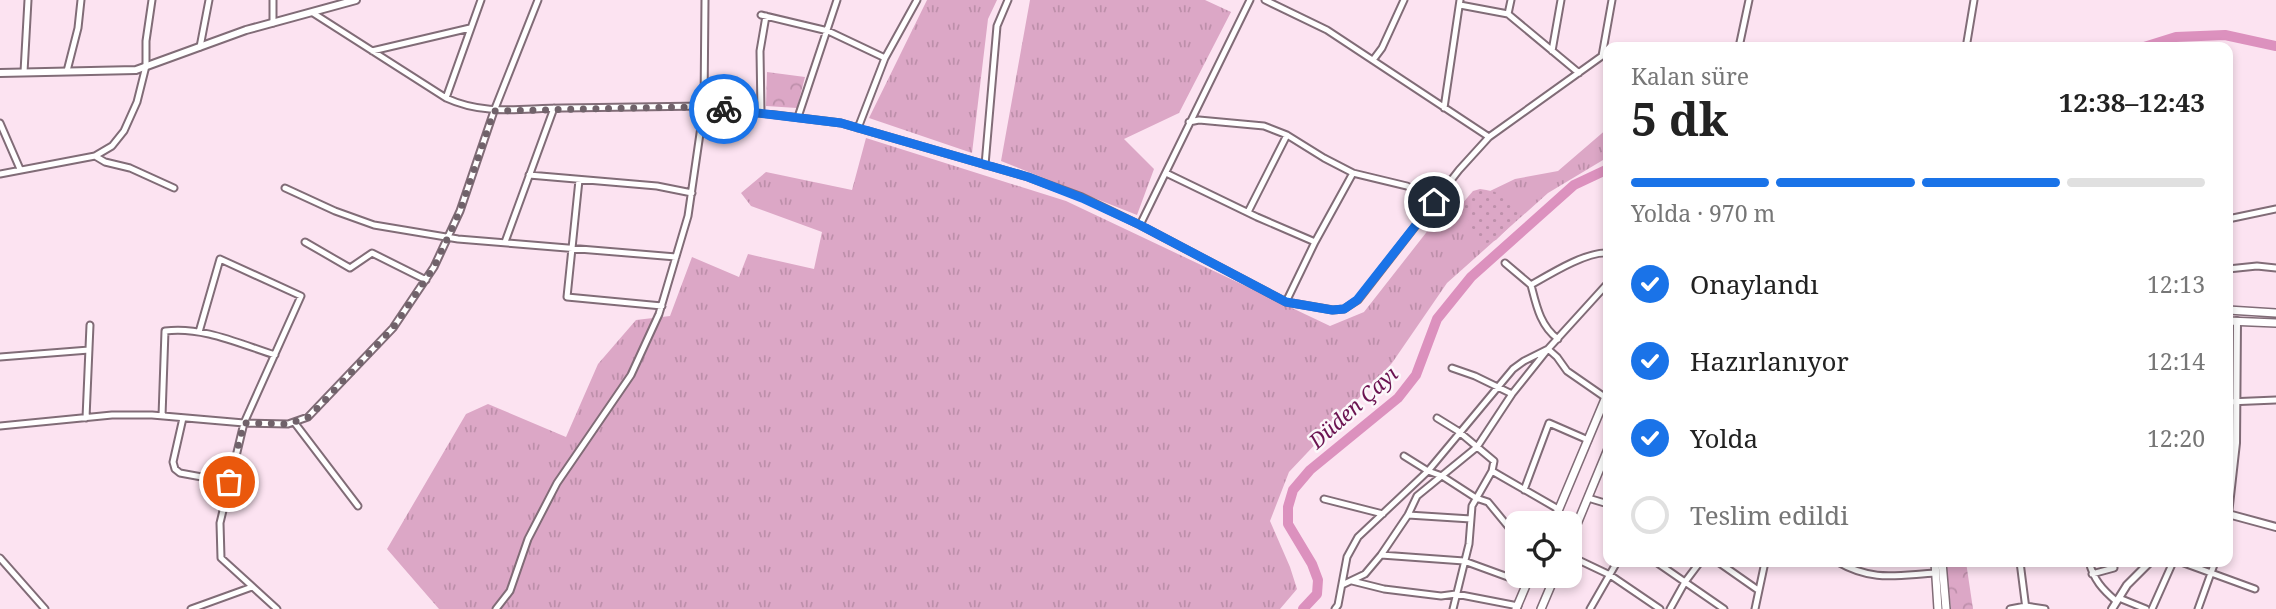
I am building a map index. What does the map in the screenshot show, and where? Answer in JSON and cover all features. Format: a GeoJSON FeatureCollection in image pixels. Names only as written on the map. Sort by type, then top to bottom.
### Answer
{"type":"FeatureCollection","features":[{"type":"Feature","properties":{"kind":"main road"},"geometry":{"type":"LineString","coordinates":[[2233,310],[2276,313]]}},
{"type":"Feature","properties":{"kind":"main road"},"geometry":{"type":"LineString","coordinates":[[2233,321],[2276,323]]}},
{"type":"Feature","properties":{"kind":"main road"},"geometry":{"type":"LineString","coordinates":[[1559,509],[1603,404]]}},
{"type":"Feature","properties":{"kind":"main road"},"geometry":{"type":"LineString","coordinates":[[1582,511],[1603,468]]}},
{"type":"Feature","properties":{"kind":"main road"},"geometry":{"type":"LineString","coordinates":[[1935,567],[1938,609]]}},
{"type":"Feature","properties":{"kind":"main road"},"geometry":{"type":"LineString","coordinates":[[1942,567],[1946,609]]}},
{"type":"Feature","properties":{"kind":"main road"},"geometry":{"type":"LineString","coordinates":[[1517,607],[1525,588]]}},
{"type":"Feature","properties":{"kind":"main road"},"geometry":{"type":"LineString","coordinates":[[1541,609],[1550,588]]}},
{"type":"Feature","properties":{"kind":"street"},"geometry":{"type":"LineString","coordinates":[[24,72],[28,0]]}},
{"type":"Feature","properties":{"kind":"street"},"geometry":{"type":"LineString","coordinates":[[67,71],[78,28],[81,0]]}},
{"type":"Feature","properties":{"kind":"street"},"geometry":{"type":"LineString","coordinates":[[0,174],[95,156],[111,146],[124,131],[137,102],[146,66],[146,41],[152,0]]}},
{"type":"Feature","properties":{"kind":"street"},"geometry":{"type":"LineString","coordinates":[[200,47],[209,0]]}},
{"type":"Feature","properties":{"kind":"street"},"geometry":{"type":"LineString","coordinates":[[273,0],[273,23]]}},
{"type":"Feature","properties":{"kind":"street"},"geometry":{"type":"LineString","coordinates":[[0,73],[136,70],[273,23],[356,0]]}},
{"type":"Feature","properties":{"kind":"street"},"geometry":{"type":"LineString","coordinates":[[446,98],[481,0]]}},
{"type":"Feature","properties":{"kind":"street"},"geometry":{"type":"LineString","coordinates":[[0,426],[112,415],[288,424],[309,417],[393,328],[426,280],[460,211],[494,111],[538,0]]}},
{"type":"Feature","properties":{"kind":"street"},"geometry":{"type":"LineString","coordinates":[[496,609],[510,591],[528,540],[557,483],[631,374],[662,306],[692,193],[704,106],[705,0]]}},
{"type":"Feature","properties":{"kind":"street"},"geometry":{"type":"LineString","coordinates":[[799,117],[837,0]]}},
{"type":"Feature","properties":{"kind":"street"},"geometry":{"type":"LineString","coordinates":[[858,128],[886,58],[917,0]]}},
{"type":"Feature","properties":{"kind":"street"},"geometry":{"type":"LineString","coordinates":[[985,165],[997,26],[1008,0]]}},
{"type":"Feature","properties":{"kind":"street"},"geometry":{"type":"LineString","coordinates":[[1140,225],[1250,0]]}},
{"type":"Feature","properties":{"kind":"street"},"geometry":{"type":"LineString","coordinates":[[1265,0],[1326,30],[1489,137]]}},
{"type":"Feature","properties":{"kind":"street"},"geometry":{"type":"LineString","coordinates":[[1373,60],[1382,48],[1404,0]]}},
{"type":"Feature","properties":{"kind":"street"},"geometry":{"type":"LineString","coordinates":[[1508,14],[1511,0]]}},
{"type":"Feature","properties":{"kind":"street"},"geometry":{"type":"LineString","coordinates":[[1552,51],[1561,0]]}},
{"type":"Feature","properties":{"kind":"street"},"geometry":{"type":"LineString","coordinates":[[1604,42],[1612,0]]}},
{"type":"Feature","properties":{"kind":"street"},"geometry":{"type":"LineString","coordinates":[[1740,42],[1749,0]]}},
{"type":"Feature","properties":{"kind":"street"},"geometry":{"type":"LineString","coordinates":[[1967,42],[1974,0]]}},
{"type":"Feature","properties":{"kind":"street"},"geometry":{"type":"LineString","coordinates":[[1444,108],[1460,2],[1508,14],[1579,73]]}},
{"type":"Feature","properties":{"kind":"street"},"geometry":{"type":"LineString","coordinates":[[313,13],[458,103],[494,111],[704,106],[841,123],[1039,181],[1140,225],[1286,302],[1322,309],[1344,309],[1357,300],[1489,137],[1602,56],[1603,50]]}},
{"type":"Feature","properties":{"kind":"street"},"geometry":{"type":"LineString","coordinates":[[761,113],[760,51],[764,15],[828,31],[886,58]]}},
{"type":"Feature","properties":{"kind":"street"},"geometry":{"type":"LineString","coordinates":[[372,51],[470,28]]}},
{"type":"Feature","properties":{"kind":"street"},"geometry":{"type":"LineString","coordinates":[[505,242],[554,108]]}},
{"type":"Feature","properties":{"kind":"street"},"geometry":{"type":"LineString","coordinates":[[1189,122],[1199,120],[1264,126],[1287,135],[1353,173],[1407,186],[1434,202]]}},
{"type":"Feature","properties":{"kind":"street"},"geometry":{"type":"LineString","coordinates":[[0,124],[20,169]]}},
{"type":"Feature","properties":{"kind":"street"},"geometry":{"type":"LineString","coordinates":[[1248,212],[1287,135]]}},
{"type":"Feature","properties":{"kind":"street"},"geometry":{"type":"LineString","coordinates":[[95,156],[174,188]]}},
{"type":"Feature","properties":{"kind":"street"},"geometry":{"type":"LineString","coordinates":[[1166,173],[1315,242]]}},
{"type":"Feature","properties":{"kind":"street"},"geometry":{"type":"LineString","coordinates":[[1286,302],[1353,173]]}},
{"type":"Feature","properties":{"kind":"street"},"geometry":{"type":"LineString","coordinates":[[529,175],[657,186],[692,193]]}},
{"type":"Feature","properties":{"kind":"street"},"geometry":{"type":"LineString","coordinates":[[579,180],[567,297],[662,306]]}},
{"type":"Feature","properties":{"kind":"street"},"geometry":{"type":"LineString","coordinates":[[285,188],[374,225],[448,237],[676,257]]}},
{"type":"Feature","properties":{"kind":"street"},"geometry":{"type":"LineString","coordinates":[[2233,218],[2276,209]]}},
{"type":"Feature","properties":{"kind":"street"},"geometry":{"type":"LineString","coordinates":[[305,242],[350,268],[372,253],[426,280]]}},
{"type":"Feature","properties":{"kind":"street"},"geometry":{"type":"LineString","coordinates":[[1531,285],[1560,269],[1603,252]]}},
{"type":"Feature","properties":{"kind":"street"},"geometry":{"type":"LineString","coordinates":[[200,332],[220,259],[301,296],[244,423],[220,523],[221,558],[276,609]]}},
{"type":"Feature","properties":{"kind":"street"},"geometry":{"type":"LineString","coordinates":[[1505,263],[1531,285],[1538,311],[1548,330],[1558,338]]}},
{"type":"Feature","properties":{"kind":"street"},"geometry":{"type":"LineString","coordinates":[[2233,269],[2276,268]]}},
{"type":"Feature","properties":{"kind":"street"},"geometry":{"type":"LineString","coordinates":[[1342,585],[1365,574],[1408,515],[1417,496],[1476,447],[1512,394],[1548,349],[1603,288]]}},
{"type":"Feature","properties":{"kind":"street"},"geometry":{"type":"LineString","coordinates":[[86,418],[90,325]]}},
{"type":"Feature","properties":{"kind":"street"},"geometry":{"type":"LineString","coordinates":[[162,416],[165,331],[178,329],[200,332],[275,355]]}},
{"type":"Feature","properties":{"kind":"street"},"geometry":{"type":"LineString","coordinates":[[2233,341],[2236,400],[2236,443],[2233,456]]}},
{"type":"Feature","properties":{"kind":"street"},"geometry":{"type":"LineString","coordinates":[[1335,609],[1347,557],[1358,537],[1428,471],[1513,369],[1548,349]]}},
{"type":"Feature","properties":{"kind":"street"},"geometry":{"type":"LineString","coordinates":[[1548,349],[1558,357],[1567,371],[1603,393]]}},
{"type":"Feature","properties":{"kind":"street"},"geometry":{"type":"LineString","coordinates":[[0,357],[89,350]]}},
{"type":"Feature","properties":{"kind":"street"},"geometry":{"type":"LineString","coordinates":[[1452,368],[1512,394]]}},
{"type":"Feature","properties":{"kind":"street"},"geometry":{"type":"LineString","coordinates":[[2233,401],[2276,400]]}},
{"type":"Feature","properties":{"kind":"street"},"geometry":{"type":"LineString","coordinates":[[183,418],[173,462],[175,469],[180,473],[229,482]]}},
{"type":"Feature","properties":{"kind":"street"},"geometry":{"type":"LineString","coordinates":[[1437,418],[1461,433],[1494,461],[1492,471],[1472,506],[1468,544],[1453,609]]}},
{"type":"Feature","properties":{"kind":"street"},"geometry":{"type":"LineString","coordinates":[[294,422],[358,506]]}},
{"type":"Feature","properties":{"kind":"street"},"geometry":{"type":"LineString","coordinates":[[1524,490],[1549,424],[1588,440]]}},
{"type":"Feature","properties":{"kind":"street"},"geometry":{"type":"LineString","coordinates":[[1404,456],[1476,498],[1489,502],[1505,522]]}},
{"type":"Feature","properties":{"kind":"street"},"geometry":{"type":"LineString","coordinates":[[1492,471],[1559,509]]}},
{"type":"Feature","properties":{"kind":"street"},"geometry":{"type":"LineString","coordinates":[[1324,499],[1383,514]]}},
{"type":"Feature","properties":{"kind":"street"},"geometry":{"type":"LineString","coordinates":[[1587,499],[1603,503]]}},
{"type":"Feature","properties":{"kind":"street"},"geometry":{"type":"LineString","coordinates":[[1408,515],[1471,519]]}},
{"type":"Feature","properties":{"kind":"street"},"geometry":{"type":"LineString","coordinates":[[2233,516],[2276,527]]}},
{"type":"Feature","properties":{"kind":"street"},"geometry":{"type":"LineString","coordinates":[[1381,555],[1464,561],[1505,573]]}},
{"type":"Feature","properties":{"kind":"street"},"geometry":{"type":"LineString","coordinates":[[0,558],[45,609]]}},
{"type":"Feature","properties":{"kind":"street"},"geometry":{"type":"LineString","coordinates":[[1582,562],[1610,575],[1660,609]]}},
{"type":"Feature","properties":{"kind":"street"},"geometry":{"type":"LineString","coordinates":[[1591,609],[1614,567]]}},
{"type":"Feature","properties":{"kind":"street"},"geometry":{"type":"LineString","coordinates":[[1663,567],[1724,609]]}},
{"type":"Feature","properties":{"kind":"street"},"geometry":{"type":"LineString","coordinates":[[1670,609],[1696,567]]}},
{"type":"Feature","properties":{"kind":"street"},"geometry":{"type":"LineString","coordinates":[[1725,567],[1758,590]]}},
{"type":"Feature","properties":{"kind":"street"},"geometry":{"type":"LineString","coordinates":[[1755,609],[1764,567]]}},
{"type":"Feature","properties":{"kind":"street"},"geometry":{"type":"LineString","coordinates":[[1848,567],[1878,576],[1936,573]]}},
{"type":"Feature","properties":{"kind":"street"},"geometry":{"type":"LineString","coordinates":[[2021,567],[2026,608]]}},
{"type":"Feature","properties":{"kind":"street"},"geometry":{"type":"LineString","coordinates":[[2090,567],[2099,587],[2118,599],[2149,609],[2170,567]]}},
{"type":"Feature","properties":{"kind":"street"},"geometry":{"type":"LineString","coordinates":[[2112,609],[2127,585],[2145,567]]}},
{"type":"Feature","properties":{"kind":"street"},"geometry":{"type":"LineString","coordinates":[[2194,567],[2255,589]]}},
{"type":"Feature","properties":{"kind":"street"},"geometry":{"type":"LineString","coordinates":[[2198,609],[2214,567]]}},
{"type":"Feature","properties":{"kind":"street"},"geometry":{"type":"LineString","coordinates":[[2092,574],[2114,568]]}},
{"type":"Feature","properties":{"kind":"street"},"geometry":{"type":"LineString","coordinates":[[1352,580],[1384,589],[1441,596],[1456,593],[1517,607]]}},
{"type":"Feature","properties":{"kind":"street"},"geometry":{"type":"LineString","coordinates":[[191,609],[252,587]]}},
{"type":"Feature","properties":{"kind":"street"},"geometry":{"type":"LineString","coordinates":[[2010,609],[2045,609]]}},
{"type":"Feature","properties":{"kind":"green space"},"geometry":{"type":"Polygon","coordinates":[[[927,0],[997,0],[988,19],[972,153],[869,118],[927,0]]]}},
{"type":"Feature","properties":{"kind":"green space"},"geometry":{"type":"Polygon","coordinates":[[[1030,0],[1205,0],[1231,12],[1179,113],[1124,139],[1154,169],[1137,215],[1001,161],[1030,0]]]}},
{"type":"Feature","properties":{"kind":"green space"},"geometry":{"type":"Polygon","coordinates":[[[767,72],[805,77],[797,108],[766,106],[767,72]]]}},
{"type":"Feature","properties":{"kind":"green space"},"geometry":{"type":"Polygon","coordinates":[[[1603,132],[1603,160],[1548,193],[1447,283],[1392,363],[1289,472],[1270,521],[1297,589],[1280,609],[439,609],[387,549],[466,414],[488,404],[566,437],[598,364],[636,320],[670,316],[692,257],[739,277],[748,254],[814,269],[822,232],[751,206],[741,193],[766,172],[852,190],[866,138],[1066,201],[1330,326],[1364,312],[1440,215],[1515,179],[1558,171],[1603,132]]]}},
{"type":"Feature","properties":{"kind":"green space"},"geometry":{"type":"Polygon","coordinates":[[[1480,189],[1503,195],[1522,209],[1522,214],[1496,240],[1484,244],[1476,236],[1461,205],[1473,191],[1480,189]]]}},
{"type":"Feature","properties":{"kind":"green space"},"geometry":{"type":"Polygon","coordinates":[[[1947,567],[1967,567],[1973,609],[1951,609],[1947,567]]]}},
{"type":"Feature","properties":{"kind":"waterway","name":"Düden Çayı"},"geometry":{"type":"LineString","coordinates":[[2160,42],[2176,37],[2225,35],[2276,46]]}},
{"type":"Feature","properties":{"kind":"waterway","name":"Düden Çayı"},"geometry":{"type":"LineString","coordinates":[[1303,609],[1317,594],[1318,580],[1312,564],[1288,524],[1288,507],[1293,490],[1310,470],[1398,398],[1416,375],[1437,319],[1471,277],[1574,185],[1603,171]]}},
{"type":"Feature","properties":{"kind":"way so far"},"geometry":{"type":"LineString","coordinates":[[229,482],[244,423],[288,424],[309,417],[393,328],[414,300],[434,267],[460,211],[494,111],[704,106],[724,109]]}},
{"type":"Feature","properties":{"kind":"route"},"geometry":{"type":"LineString","coordinates":[[724,109],[841,123],[1028,177],[1140,225],[1286,302],[1322,309],[1344,309],[1357,300],[1434,202]]}}]}
